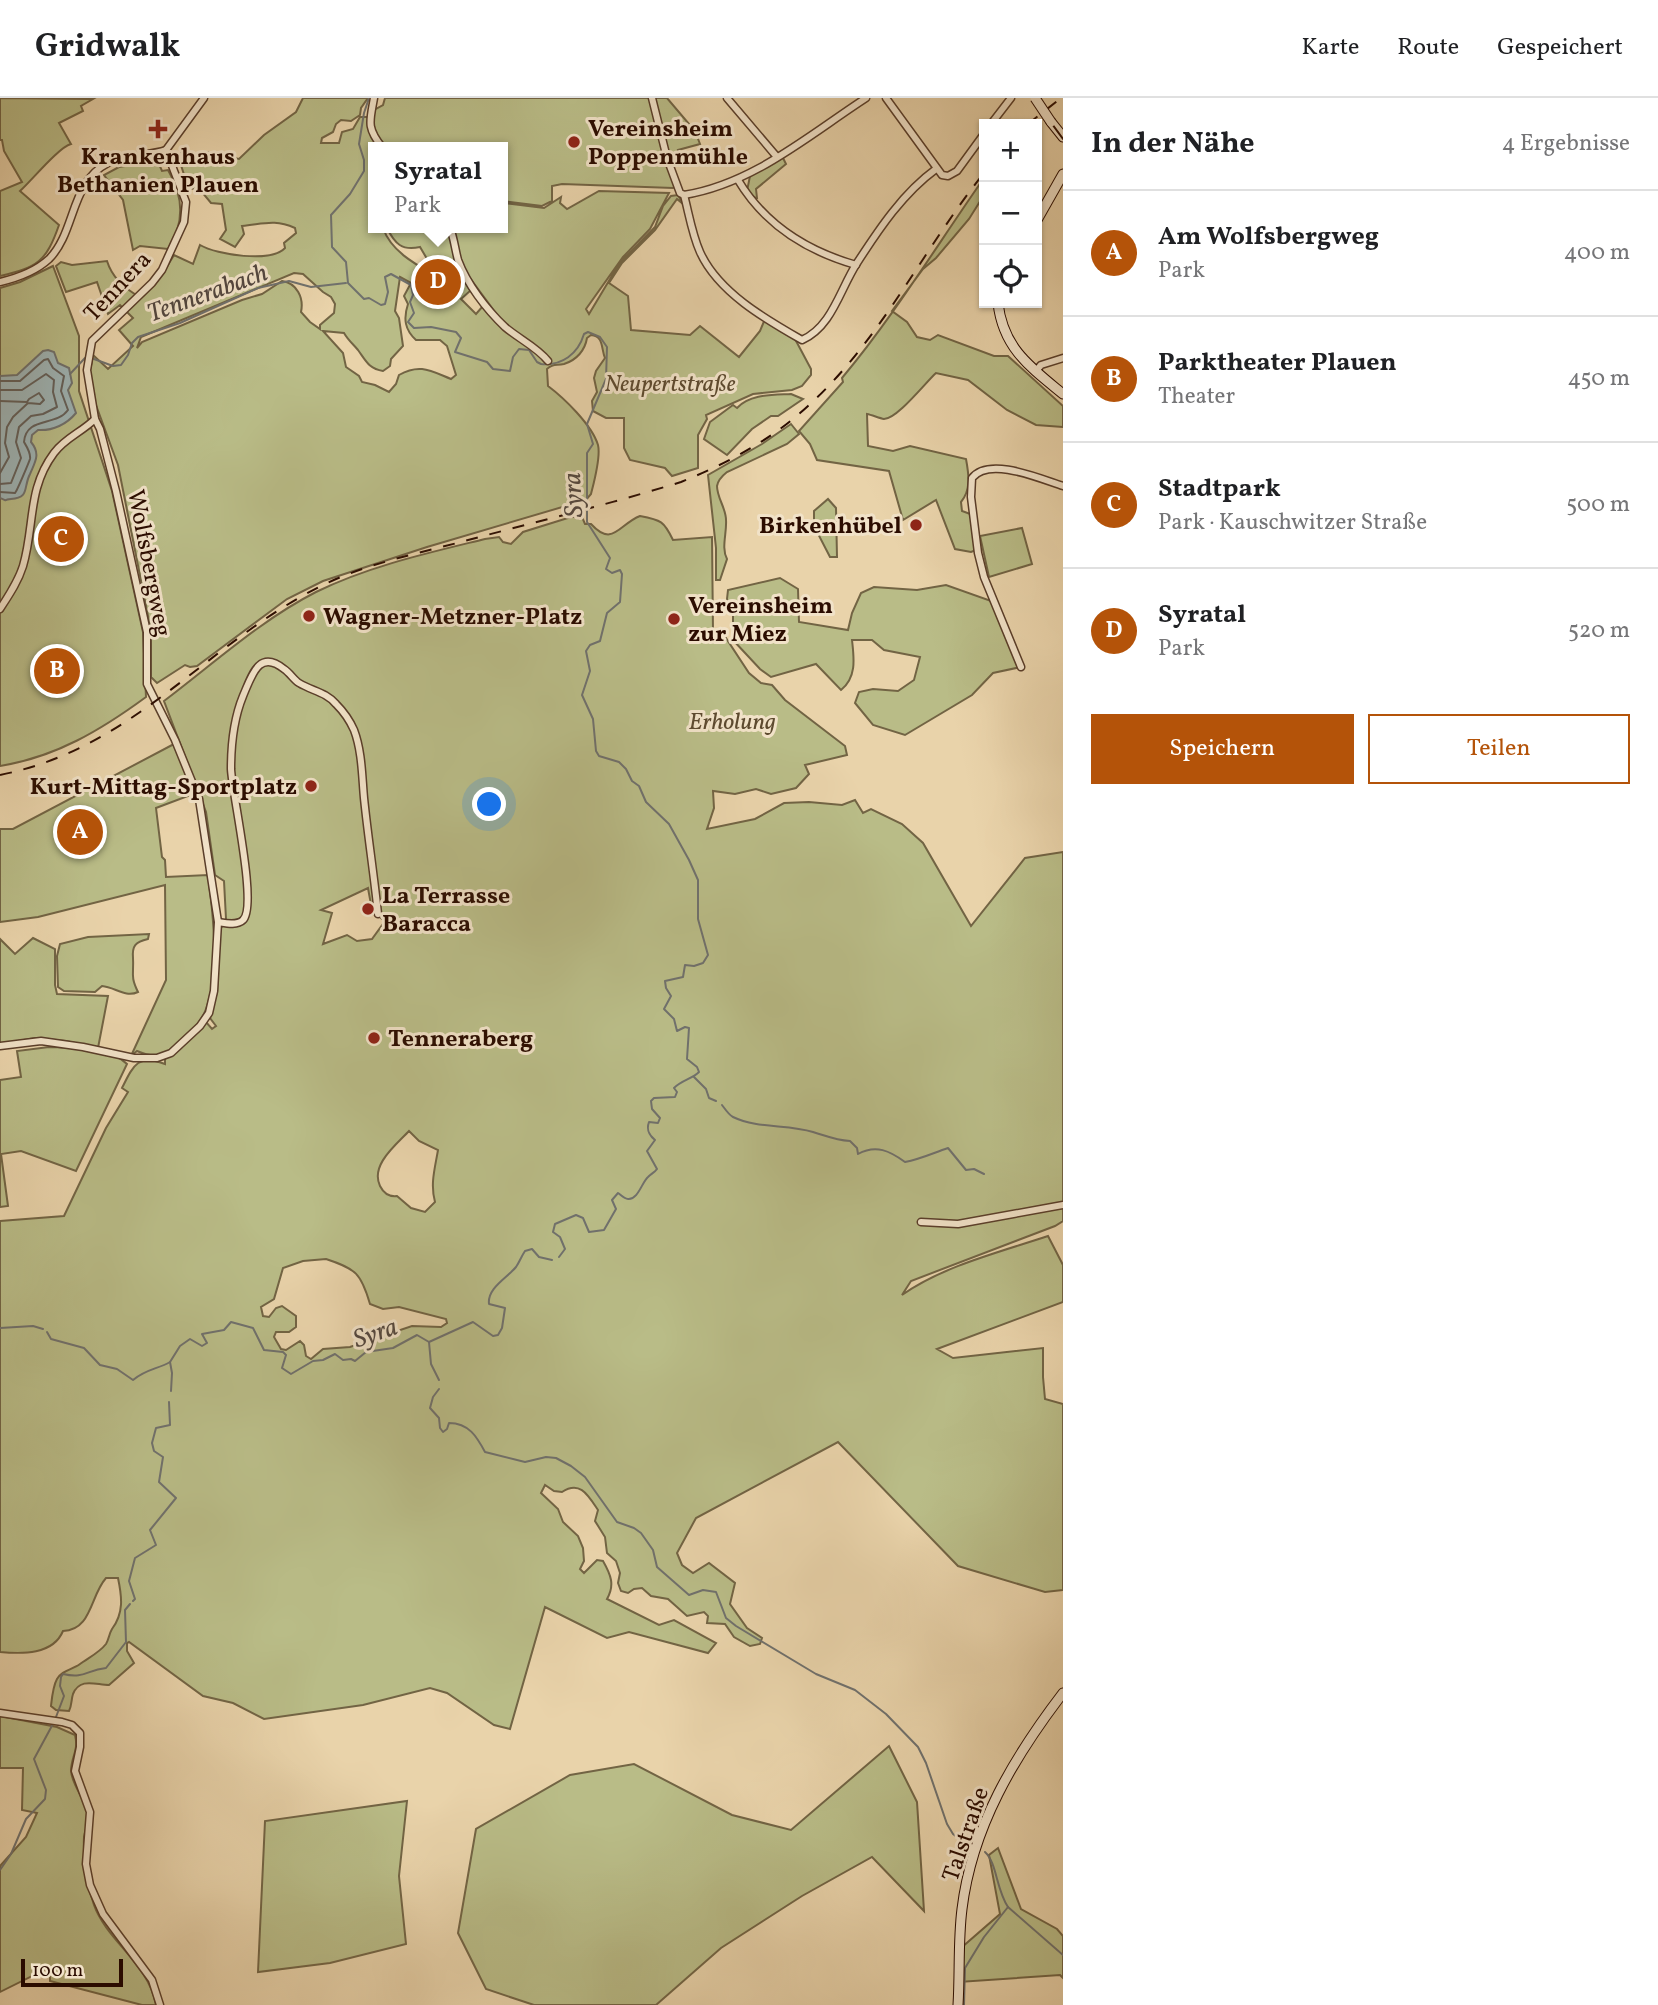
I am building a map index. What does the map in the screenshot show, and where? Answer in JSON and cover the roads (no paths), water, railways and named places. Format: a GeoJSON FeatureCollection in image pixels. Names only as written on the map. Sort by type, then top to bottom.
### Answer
{"type":"FeatureCollection","features":[{"type":"Feature","properties":{"kind":"street"},"geometry":{"type":"LineString","coordinates":[[0,282],[17,278],[50,258],[58,246],[83,187],[97,170],[117,159],[166,150],[204,98]]}},
{"type":"Feature","properties":{"kind":"street"},"geometry":{"type":"LineString","coordinates":[[374,98],[369,127],[377,142]]}},
{"type":"Feature","properties":{"kind":"street"},"geometry":{"type":"LineString","coordinates":[[652,98],[667,158],[680,192],[684,195],[696,244],[708,267],[720,281],[748,304],[802,340],[815,334],[823,325],[856,265],[909,192],[936,169]]}},
{"type":"Feature","properties":{"kind":"street"},"geometry":{"type":"LineString","coordinates":[[727,98],[777,157]]}},
{"type":"Feature","properties":{"kind":"street"},"geometry":{"type":"LineString","coordinates":[[684,195],[705,192],[738,180],[866,98]]}},
{"type":"Feature","properties":{"kind":"street"},"geometry":{"type":"LineString","coordinates":[[886,98],[942,175],[948,176],[957,170],[979,141]]}},
{"type":"Feature","properties":{"kind":"street"},"geometry":{"type":"LineString","coordinates":[[995,119],[1011,98]]}},
{"type":"Feature","properties":{"kind":"street"},"geometry":{"type":"LineString","coordinates":[[1035,98],[1060,134]]}},
{"type":"Feature","properties":{"kind":"street","name":"Tennera"},"geometry":{"type":"LineString","coordinates":[[88,370],[92,341],[157,276],[169,257],[184,222],[186,202],[166,150]]}},
{"type":"Feature","properties":{"kind":"street"},"geometry":{"type":"LineString","coordinates":[[1042,211],[1063,174]]}},
{"type":"Feature","properties":{"kind":"street"},"geometry":{"type":"LineString","coordinates":[[738,180],[770,220],[793,238],[814,250],[856,265]]}},
{"type":"Feature","properties":{"kind":"street"},"geometry":{"type":"LineString","coordinates":[[451,233],[457,257],[469,282],[502,324],[519,339],[540,351],[548,361]]}},
{"type":"Feature","properties":{"kind":"street"},"geometry":{"type":"LineString","coordinates":[[998,308],[1008,341],[1024,360],[1063,394]]}},
{"type":"Feature","properties":{"kind":"street"},"geometry":{"type":"LineString","coordinates":[[1036,371],[1041,365],[1063,358]]}},
{"type":"Feature","properties":{"kind":"street","name":"Wolfsbergweg"},"geometry":{"type":"LineString","coordinates":[[0,1046],[41,1041],[83,1046],[134,1058],[157,1058],[171,1053],[192,1035],[209,1013],[217,965],[218,922],[199,799],[175,740],[147,684],[147,632],[117,491],[95,419],[88,370]]}},
{"type":"Feature","properties":{"kind":"street"},"geometry":{"type":"LineString","coordinates":[[0,609],[16,585],[23,567],[37,483],[59,446],[95,419]]}},
{"type":"Feature","properties":{"kind":"street"},"geometry":{"type":"LineString","coordinates":[[1021,667],[984,577],[971,497],[972,478],[980,471],[996,468],[1063,486]]}},
{"type":"Feature","properties":{"kind":"street"},"geometry":{"type":"LineString","coordinates":[[218,922],[238,923],[242,922],[246,915],[247,883],[231,768],[233,738],[246,688],[260,663],[268,660],[282,667],[297,682],[327,696],[353,728],[360,758],[378,914]]}},
{"type":"Feature","properties":{"kind":"street"},"geometry":{"type":"LineString","coordinates":[[921,1222],[958,1224],[1063,1205]]}},
{"type":"Feature","properties":{"kind":"street","name":"Talstraße"},"geometry":{"type":"LineString","coordinates":[[958,2005],[962,1910],[978,1842],[993,1802],[1012,1767],[1063,1693]]}},
{"type":"Feature","properties":{"kind":"street"},"geometry":{"type":"LineString","coordinates":[[0,1713],[49,1720],[78,1730],[81,1739],[75,1771],[90,1812],[86,1864],[90,1885],[103,1914],[152,1980],[160,2005]]}},
{"type":"Feature","properties":{"kind":"water"},"geometry":{"type":"Polygon","coordinates":[[[43,351],[54,352],[58,363],[69,368],[72,383],[68,390],[76,413],[59,426],[38,430],[32,435],[31,442],[36,450],[36,458],[24,494],[5,500],[0,498],[0,376],[17,375],[43,351]]]}},
{"type":"Feature","properties":{"kind":"waterway","name":"Syra"},"geometry":{"type":"LineString","coordinates":[[369,98],[359,144],[364,171],[350,194],[331,215],[332,247],[346,262],[348,283],[364,299],[369,298],[381,305],[385,304],[388,292],[385,277],[391,274],[411,285],[413,295],[410,302],[414,313],[408,322],[414,328],[431,327],[456,332],[461,338],[455,352],[487,362],[493,369],[510,371],[513,357],[519,349],[529,350],[541,364],[562,361],[573,353],[588,332],[600,337],[607,347],[606,379],[587,424],[593,444],[587,453],[587,522],[610,558],[606,569],[612,573],[620,570],[622,574],[620,602],[607,613],[600,641],[590,645],[586,651],[590,671],[582,695],[593,719],[596,751],[599,756],[619,762],[626,769],[632,781],[639,786],[646,802],[669,824],[698,880],[698,919],[708,955],[703,963],[685,965],[683,977],[665,981],[671,996],[664,1009],[674,1019],[677,1031],[689,1028],[687,1059],[699,1072],[674,1088],[677,1092],[675,1097],[654,1098],[651,1101],[652,1109],[660,1118],[658,1123],[649,1122],[649,1132],[655,1140],[647,1151],[657,1169],[631,1199],[618,1193],[612,1200],[616,1209],[604,1230],[589,1232],[583,1218],[576,1215],[555,1224],[553,1232],[560,1237],[565,1249],[559,1257]]}},
{"type":"Feature","properties":{"kind":"waterway","name":"Tennerabach"},"geometry":{"type":"LineString","coordinates":[[94,359],[113,366],[121,365],[138,337],[180,323],[258,288],[289,281],[311,287],[346,283]]}},
{"type":"Feature","properties":{"kind":"waterway","name":"Tennerabach"},"geometry":{"type":"LineString","coordinates":[[70,374],[85,358]]}},
{"type":"Feature","properties":{"kind":"waterway"},"geometry":{"type":"LineString","coordinates":[[694,1077],[706,1089],[709,1098],[716,1101]]}},
{"type":"Feature","properties":{"kind":"waterway"},"geometry":{"type":"LineString","coordinates":[[722,1105],[732,1116],[743,1121],[803,1130],[850,1141],[857,1148],[858,1154],[871,1149],[883,1150],[905,1162],[948,1148],[966,1170],[974,1169],[984,1174]]}},
{"type":"Feature","properties":{"kind":"waterway","name":"Syra"},"geometry":{"type":"LineString","coordinates":[[171,1391],[170,1362],[180,1346],[190,1339],[202,1346],[207,1343],[202,1334],[224,1330],[231,1322],[253,1328],[264,1350],[283,1352],[286,1355],[282,1368],[291,1374],[313,1361],[335,1354],[343,1360],[355,1361],[366,1352],[393,1348],[417,1335],[429,1342],[473,1322],[493,1336],[498,1335],[502,1328],[505,1308],[489,1304],[494,1288],[516,1267],[525,1251],[532,1249],[539,1257],[552,1260]]}},
{"type":"Feature","properties":{"kind":"waterway"},"geometry":{"type":"LineString","coordinates":[[0,1328],[33,1326],[43,1329]]}},
{"type":"Feature","properties":{"kind":"waterway"},"geometry":{"type":"LineString","coordinates":[[47,1332],[51,1339],[84,1348],[100,1365],[117,1369],[133,1380],[170,1362]]}},
{"type":"Feature","properties":{"kind":"waterway"},"geometry":{"type":"LineString","coordinates":[[429,1342],[431,1364],[439,1380]]}},
{"type":"Feature","properties":{"kind":"waterway"},"geometry":{"type":"LineString","coordinates":[[439,1389],[430,1408],[439,1418],[443,1432],[449,1423],[462,1425],[472,1432],[485,1452],[525,1462],[546,1457],[556,1458],[571,1466],[585,1477],[617,1522],[641,1533],[653,1550],[657,1567],[689,1595],[703,1590],[716,1592],[726,1618],[736,1626],[816,1674],[855,1690],[886,1714],[918,1747],[947,1824],[953,1834],[970,1847]]}},
{"type":"Feature","properties":{"kind":"waterway","name":"Syra"},"geometry":{"type":"LineString","coordinates":[[133,1601],[135,1599],[129,1581],[135,1558],[156,1545],[150,1530],[176,1498],[159,1482],[163,1457],[154,1451],[152,1443],[156,1428],[170,1425],[169,1402]]}},
{"type":"Feature","properties":{"kind":"waterway","name":"Syra"},"geometry":{"type":"LineString","coordinates":[[56,1717],[64,1696],[60,1686],[61,1677],[63,1674],[81,1675],[106,1668],[126,1642],[125,1610],[130,1604]]}},
{"type":"Feature","properties":{"kind":"waterway","name":"Syra"},"geometry":{"type":"LineString","coordinates":[[0,1870],[11,1854],[26,1819],[45,1799],[46,1790],[34,1759],[54,1722]]}},
{"type":"Feature","properties":{"kind":"waterway"},"geometry":{"type":"LineString","coordinates":[[964,2005],[965,1968],[984,1937],[1008,1907],[992,1863],[985,1852]]}},
{"type":"Feature","properties":{"kind":"waterway"},"geometry":{"type":"LineString","coordinates":[[1008,1907],[1063,1955]]}},
{"type":"Feature","properties":{"kind":"tram line"},"geometry":{"type":"LineString","coordinates":[[1033,98],[1063,139]]}},
{"type":"Feature","properties":{"kind":"railway"},"geometry":{"type":"LineString","coordinates":[[1034,119],[1061,98]]}},
{"type":"Feature","properties":{"kind":"railway"},"geometry":{"type":"LineString","coordinates":[[0,775],[48,762],[91,742],[130,719],[279,610],[337,579],[388,561],[681,482],[748,450],[779,430],[808,406],[858,352],[979,180]]}},
{"type":"Feature","properties":{"kind":"place","name":"Krankenhaus Bethanien Plauen"},"geometry":{"type":"Point","coordinates":[158,129]}},
{"type":"Feature","properties":{"kind":"place","name":"Vereinsheim Poppenmühle"},"geometry":{"type":"Point","coordinates":[574,142]}},
{"type":"Feature","properties":{"kind":"place","name":"Syratal"},"geometry":{"type":"Point","coordinates":[438,282]}},
{"type":"Feature","properties":{"kind":"place","name":"Birkenhübel"},"geometry":{"type":"Point","coordinates":[916,525]}},
{"type":"Feature","properties":{"kind":"place","name":"Stadtpark"},"geometry":{"type":"Point","coordinates":[61,539]}},
{"type":"Feature","properties":{"kind":"place","name":"Wagner-Metzner-Platz"},"geometry":{"type":"Point","coordinates":[309,616]}},
{"type":"Feature","properties":{"kind":"place","name":"Vereinsheim zur Miez"},"geometry":{"type":"Point","coordinates":[674,619]}},
{"type":"Feature","properties":{"kind":"place","name":"Parktheater Plauen"},"geometry":{"type":"Point","coordinates":[57,671]}},
{"type":"Feature","properties":{"kind":"place","name":"Kurt-Mittag-Sportplatz"},"geometry":{"type":"Point","coordinates":[311,786]}},
{"type":"Feature","properties":{"kind":"place","name":"Am Wolfsbergweg"},"geometry":{"type":"Point","coordinates":[80,832]}},
{"type":"Feature","properties":{"kind":"place","name":"La Terrasse Baracca"},"geometry":{"type":"Point","coordinates":[368,909]}},
{"type":"Feature","properties":{"kind":"place","name":"Tenneraberg"},"geometry":{"type":"Point","coordinates":[374,1038]}},
{"type":"Feature","properties":{"kind":"park label","name":"Neupertstraße"},"geometry":{"type":"Point","coordinates":[670,383]}},
{"type":"Feature","properties":{"kind":"park label","name":"Erholung"},"geometry":{"type":"Point","coordinates":[732,721]}}]}
